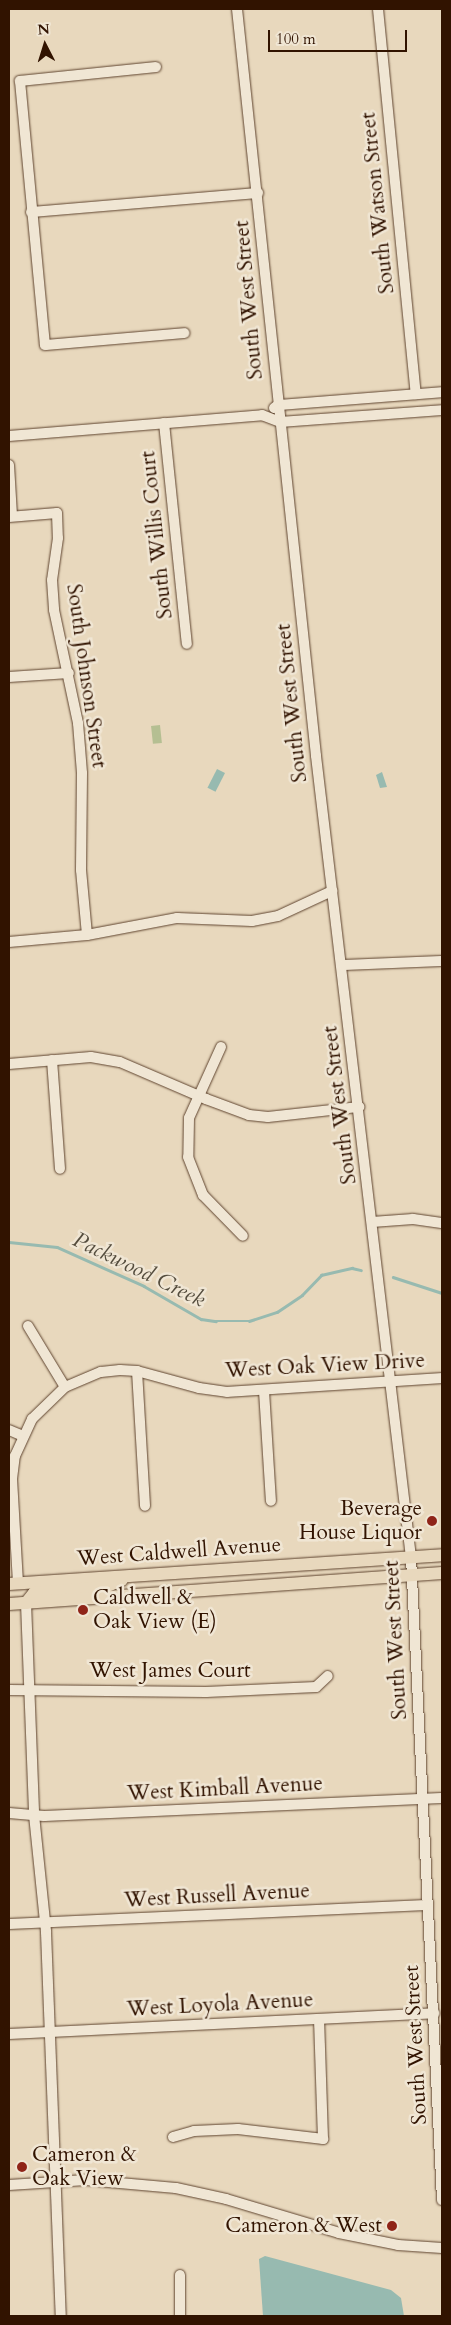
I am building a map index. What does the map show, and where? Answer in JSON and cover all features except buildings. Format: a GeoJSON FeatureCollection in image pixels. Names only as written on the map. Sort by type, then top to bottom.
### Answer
{"type":"FeatureCollection","features":[{"type":"Feature","properties":{"kind":"main road","name":"West Caldwell Avenue"},"geometry":{"type":"LineString","coordinates":[[13,1584],[442,1555]]}},
{"type":"Feature","properties":{"kind":"main road","name":"West Caldwell Avenue"},"geometry":{"type":"LineString","coordinates":[[9,1604],[442,1574]]}},
{"type":"Feature","properties":{"kind":"main road"},"geometry":{"type":"LineString","coordinates":[[26,1602],[34,1593],[105,1587],[132,1576]]}},
{"type":"Feature","properties":{"kind":"street","name":"South West Street"},"geometry":{"type":"LineString","coordinates":[[237,9],[258,193],[278,405],[332,892],[343,965],[411,1557],[442,2200]]}},
{"type":"Feature","properties":{"kind":"street","name":"South Watson Street"},"geometry":{"type":"LineString","coordinates":[[378,9],[416,394]]}},
{"type":"Feature","properties":{"kind":"street"},"geometry":{"type":"LineString","coordinates":[[156,68],[20,81],[45,345],[184,333]]}},
{"type":"Feature","properties":{"kind":"street"},"geometry":{"type":"LineString","coordinates":[[31,212],[258,193]]}},
{"type":"Feature","properties":{"kind":"street"},"geometry":{"type":"LineString","coordinates":[[265,415],[278,405],[442,392]]}},
{"type":"Feature","properties":{"kind":"street"},"geometry":{"type":"LineString","coordinates":[[9,436],[265,415],[280,422],[442,410]]}},
{"type":"Feature","properties":{"kind":"street","name":"South Willis Court"},"geometry":{"type":"LineString","coordinates":[[164,423],[187,644]]}},
{"type":"Feature","properties":{"kind":"street"},"geometry":{"type":"LineString","coordinates":[[9,465],[11,516]]}},
{"type":"Feature","properties":{"kind":"street","name":"South Johnson Street"},"geometry":{"type":"LineString","coordinates":[[11,516],[57,513],[58,538],[52,580],[54,610],[69,672],[82,773],[81,870],[87,935]]}},
{"type":"Feature","properties":{"kind":"street"},"geometry":{"type":"LineString","coordinates":[[9,677],[69,672]]}},
{"type":"Feature","properties":{"kind":"street"},"geometry":{"type":"LineString","coordinates":[[9,942],[87,935],[177,918],[252,921],[278,916],[332,892]]}},
{"type":"Feature","properties":{"kind":"street"},"geometry":{"type":"LineString","coordinates":[[343,965],[442,961]]}},
{"type":"Feature","properties":{"kind":"street"},"geometry":{"type":"LineString","coordinates":[[221,1047],[189,1118],[186,1138],[190,1164],[203,1195],[243,1236]]}},
{"type":"Feature","properties":{"kind":"street"},"geometry":{"type":"LineString","coordinates":[[9,1064],[91,1057],[120,1062],[198,1096],[249,1115],[268,1117],[359,1107]]}},
{"type":"Feature","properties":{"kind":"street"},"geometry":{"type":"LineString","coordinates":[[52,1060],[60,1168]]}},
{"type":"Feature","properties":{"kind":"street"},"geometry":{"type":"LineString","coordinates":[[372,1222],[413,1219],[442,1223]]}},
{"type":"Feature","properties":{"kind":"street"},"geometry":{"type":"LineString","coordinates":[[28,1326],[65,1386]]}},
{"type":"Feature","properties":{"kind":"street"},"geometry":{"type":"LineString","coordinates":[[137,1371],[145,1506]]}},
{"type":"Feature","properties":{"kind":"street","name":"West Oak View Drive"},"geometry":{"type":"LineString","coordinates":[[13,1584],[10,1479],[23,1436],[43,1406],[65,1386],[101,1372],[137,1371],[199,1388],[227,1392],[442,1378]]}},
{"type":"Feature","properties":{"kind":"street"},"geometry":{"type":"LineString","coordinates":[[264,1391],[271,1502]]}},
{"type":"Feature","properties":{"kind":"street"},"geometry":{"type":"LineString","coordinates":[[9,1430],[23,1436]]}},
{"type":"Feature","properties":{"kind":"street"},"geometry":{"type":"LineString","coordinates":[[26,1602],[34,1815],[46,1922],[61,2316]]}},
{"type":"Feature","properties":{"kind":"street","name":"West James Court"},"geometry":{"type":"LineString","coordinates":[[9,1690],[206,1692],[306,1688],[316,1687],[328,1676]]}},
{"type":"Feature","properties":{"kind":"street","name":"West Kimball Avenue"},"geometry":{"type":"LineString","coordinates":[[9,1813],[34,1815],[442,1798]]}},
{"type":"Feature","properties":{"kind":"street","name":"West Russell Avenue"},"geometry":{"type":"LineString","coordinates":[[9,1924],[427,1905]]}},
{"type":"Feature","properties":{"kind":"street","name":"West Loyola Avenue"},"geometry":{"type":"LineString","coordinates":[[9,2034],[434,2013]]}},
{"type":"Feature","properties":{"kind":"street"},"geometry":{"type":"LineString","coordinates":[[173,2137],[194,2131],[238,2129],[323,2139],[319,2019]]}},
{"type":"Feature","properties":{"kind":"street"},"geometry":{"type":"LineString","coordinates":[[9,2185],[56,2180],[112,2180],[176,2188],[226,2199],[339,2234],[390,2243],[442,2248]]}},
{"type":"Feature","properties":{"kind":"street"},"geometry":{"type":"LineString","coordinates":[[180,2275],[180,2316]]}},
{"type":"Feature","properties":{"kind":"green space"},"geometry":{"type":"Polygon","coordinates":[[[160,725],[162,743],[153,744],[151,726],[160,725]]]}},
{"type":"Feature","properties":{"kind":"water"},"geometry":{"type":"Polygon","coordinates":[[[217,769],[225,773],[215,792],[207,788],[217,769]]]}},
{"type":"Feature","properties":{"kind":"water"},"geometry":{"type":"Polygon","coordinates":[[[382,772],[387,787],[380,788],[376,775],[382,772]]]}},
{"type":"Feature","properties":{"kind":"water"},"geometry":{"type":"Polygon","coordinates":[[[265,2256],[391,2290],[401,2298],[404,2316],[263,2316],[259,2259],[265,2256]]]}},
{"type":"Feature","properties":{"kind":"waterway","name":"Packwood Creek"},"geometry":{"type":"LineString","coordinates":[[9,1242],[57,1247],[144,1286],[201,1319],[216,1321],[249,1321],[277,1312],[302,1295],[321,1275],[352,1268],[361,1270]]}},
{"type":"Feature","properties":{"kind":"waterway","name":"Packwood Creek"},"geometry":{"type":"LineString","coordinates":[[393,1277],[442,1293]]}},
{"type":"Feature","properties":{"kind":"place","name":"Beverage House Liquor"},"geometry":{"type":"Point","coordinates":[432,1521]}},
{"type":"Feature","properties":{"kind":"place","name":"Caldwell & Oak View (E)"},"geometry":{"type":"Point","coordinates":[83,1610]}},
{"type":"Feature","properties":{"kind":"place","name":"Cameron & Oak View"},"geometry":{"type":"Point","coordinates":[22,2167]}},
{"type":"Feature","properties":{"kind":"place","name":"Cameron & West"},"geometry":{"type":"Point","coordinates":[392,2226]}}]}
